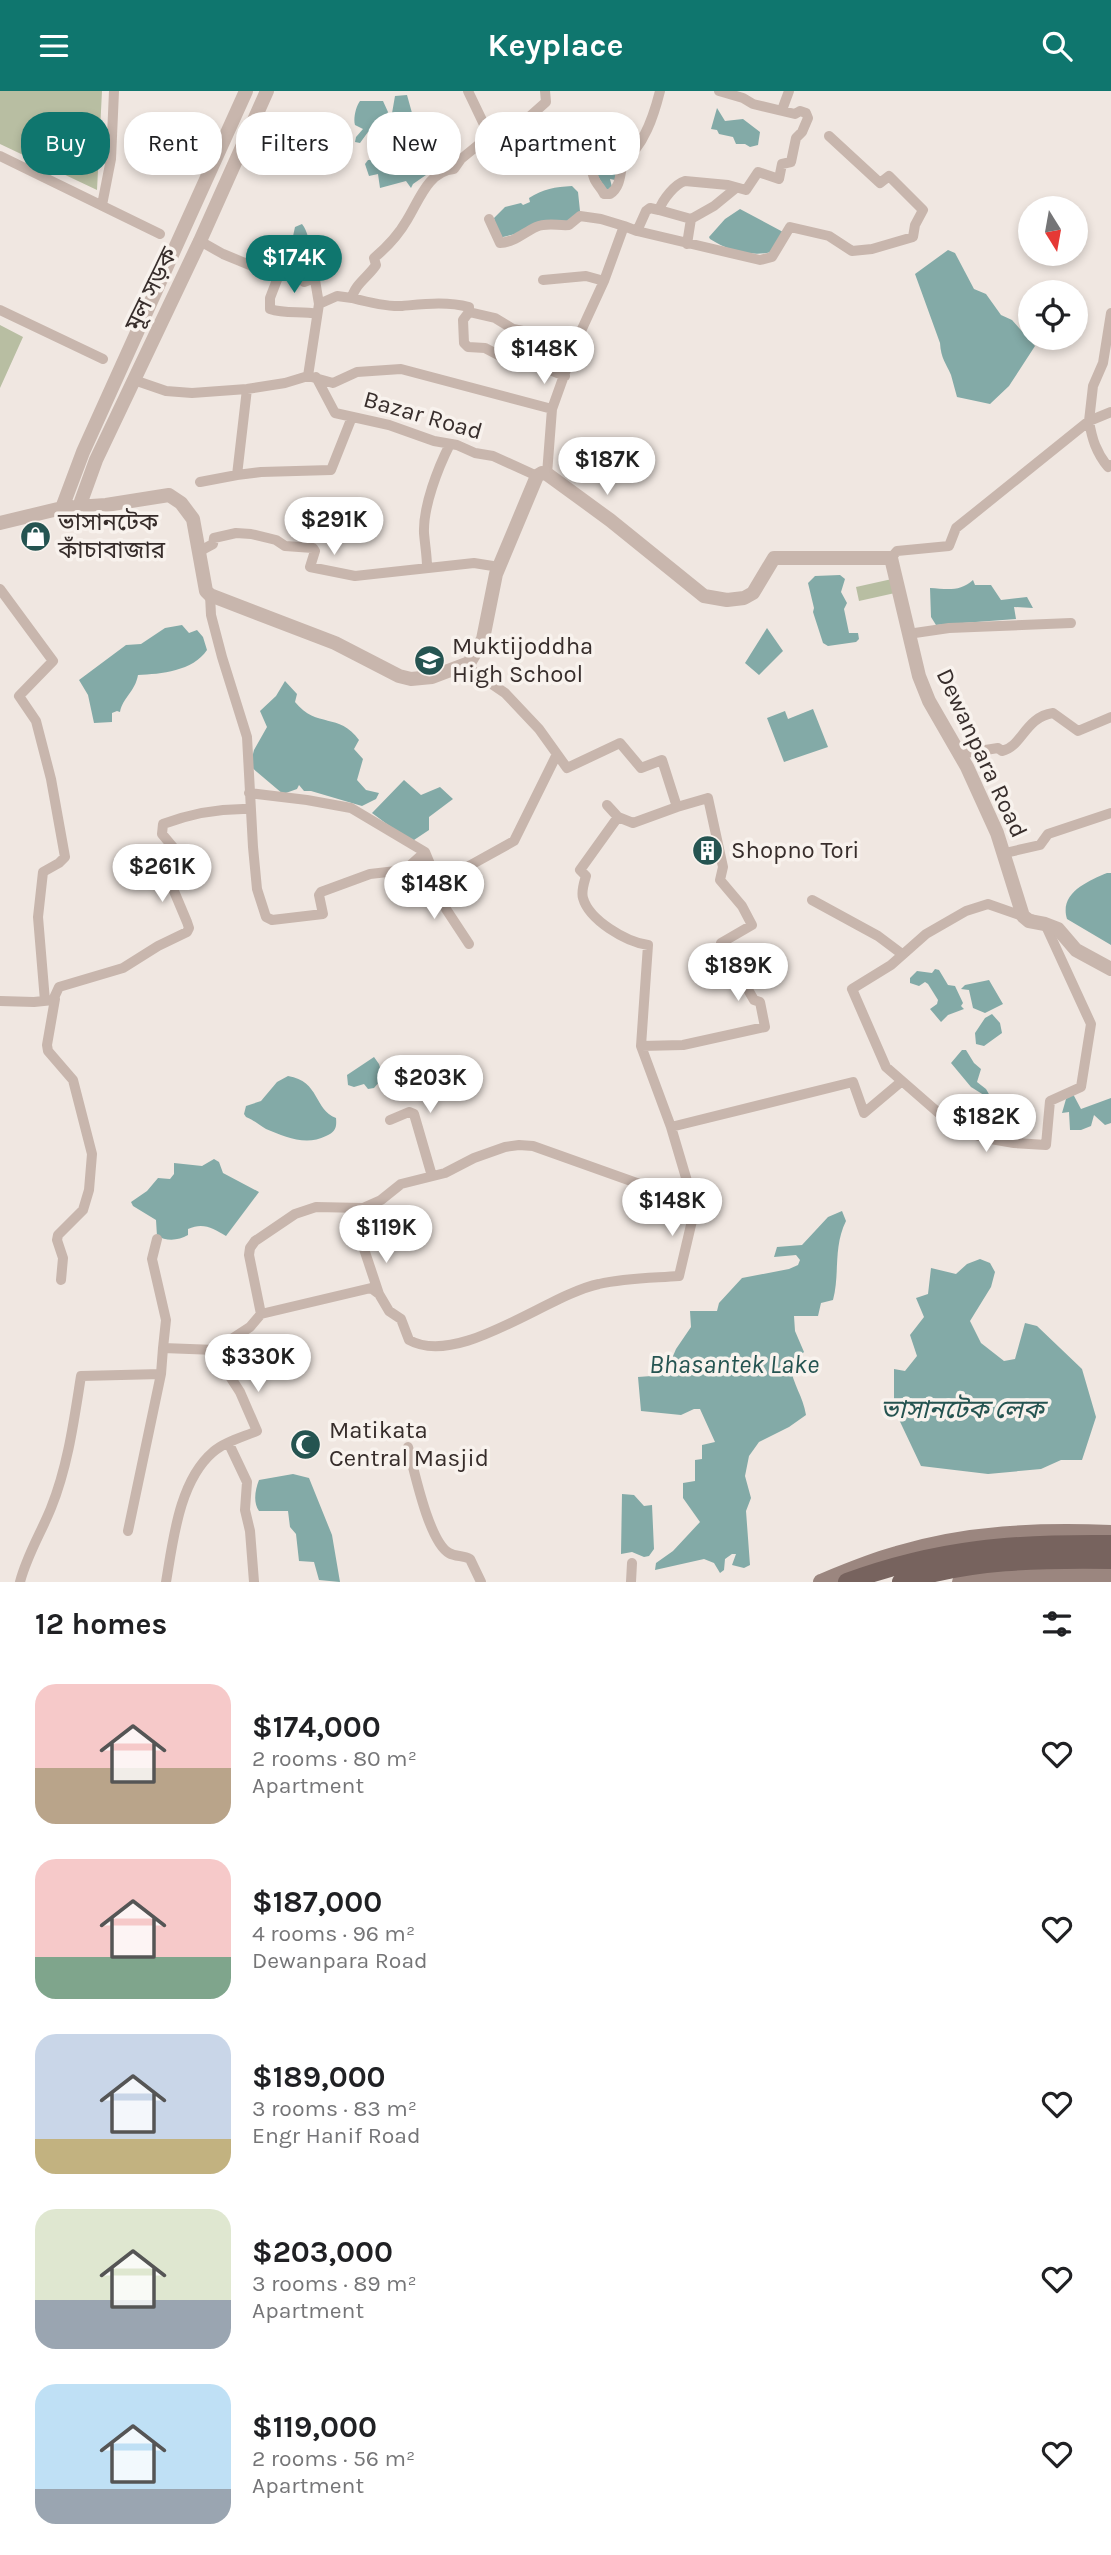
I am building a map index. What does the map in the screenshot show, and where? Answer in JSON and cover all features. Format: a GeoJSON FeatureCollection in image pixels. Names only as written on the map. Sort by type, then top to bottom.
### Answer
{"type":"FeatureCollection","features":[{"type":"Feature","properties":{"kind":"main road"},"geometry":{"type":"LineString","coordinates":[[821,1582],[896,1554],[942,1543],[1017,1533],[1111,1533]]}},
{"type":"Feature","properties":{"kind":"main road"},"geometry":{"type":"LineString","coordinates":[[847,1582],[944,1553],[1034,1543],[1111,1544]]}},
{"type":"Feature","properties":{"kind":"main road"},"geometry":{"type":"LineString","coordinates":[[949,1578],[982,1563],[1039,1559],[1111,1560]]}},
{"type":"Feature","properties":{"kind":"main road"},"geometry":{"type":"LineString","coordinates":[[901,1582],[949,1578],[1111,1575]]}},
{"type":"Feature","properties":{"kind":"street"},"geometry":{"type":"LineString","coordinates":[[102,205],[111,159],[114,91]]}},
{"type":"Feature","properties":{"kind":"street","name":"মূল সড়ক"},"geometry":{"type":"LineString","coordinates":[[62,509],[83,452],[246,91]]}},
{"type":"Feature","properties":{"kind":"street","name":"মূল সড়ক"},"geometry":{"type":"LineString","coordinates":[[79,507],[96,460],[200,241],[267,91]]}},
{"type":"Feature","properties":{"kind":"street"},"geometry":{"type":"LineString","coordinates":[[468,91],[478,112]]}},
{"type":"Feature","properties":{"kind":"street"},"geometry":{"type":"LineString","coordinates":[[535,112],[545,102],[545,91]]}},
{"type":"Feature","properties":{"kind":"street"},"geometry":{"type":"LineString","coordinates":[[640,144],[643,132],[649,128],[660,91]]}},
{"type":"Feature","properties":{"kind":"street"},"geometry":{"type":"LineString","coordinates":[[659,209],[679,183],[685,181],[728,185],[747,190],[758,172],[779,179],[782,164],[791,162],[796,138],[808,118],[806,113],[774,110],[719,91]]}},
{"type":"Feature","properties":{"kind":"street"},"geometry":{"type":"LineString","coordinates":[[782,110],[789,91]]}},
{"type":"Feature","properties":{"kind":"street"},"geometry":{"type":"LineString","coordinates":[[489,219],[500,243],[517,239],[551,223],[569,225],[580,216],[760,260],[772,257],[790,227],[829,236],[852,251],[872,249],[913,237],[915,225],[923,210],[889,176],[880,183],[829,136]]}},
{"type":"Feature","properties":{"kind":"street"},"geometry":{"type":"LineString","coordinates":[[352,298],[353,292],[376,265],[374,258],[405,223],[430,181],[454,169],[475,147]]}},
{"type":"Feature","properties":{"kind":"street"},"geometry":{"type":"LineString","coordinates":[[0,156],[160,233]]}},
{"type":"Feature","properties":{"kind":"street"},"geometry":{"type":"LineString","coordinates":[[594,175],[604,194],[610,194],[615,190],[620,175]]}},
{"type":"Feature","properties":{"kind":"street"},"geometry":{"type":"LineString","coordinates":[[637,231],[650,208],[691,219],[714,206],[736,188]]}},
{"type":"Feature","properties":{"kind":"street"},"geometry":{"type":"LineString","coordinates":[[687,244],[691,219]]}},
{"type":"Feature","properties":{"kind":"street"},"geometry":{"type":"LineString","coordinates":[[0,523],[62,509],[169,495],[181,503],[194,519],[206,591],[210,595],[335,643],[399,676],[411,679],[432,677],[469,663],[483,639],[499,568],[542,475],[552,409],[576,342],[604,281],[624,226]]}},
{"type":"Feature","properties":{"kind":"street"},"geometry":{"type":"LineString","coordinates":[[134,380],[177,392],[203,393],[247,389],[312,377],[318,309],[314,274],[304,282],[295,272],[252,267],[200,241]]}},
{"type":"Feature","properties":{"kind":"street"},"geometry":{"type":"LineString","coordinates":[[167,269],[182,275]]}},
{"type":"Feature","properties":{"kind":"street"},"geometry":{"type":"LineString","coordinates":[[280,272],[270,297],[270,309],[281,313],[318,309],[337,296],[387,305],[401,306],[422,302],[459,305],[468,307],[469,312]]}},
{"type":"Feature","properties":{"kind":"street"},"geometry":{"type":"LineString","coordinates":[[543,279],[586,275],[604,281]]}},
{"type":"Feature","properties":{"kind":"street"},"geometry":{"type":"LineString","coordinates":[[0,310],[103,359]]}},
{"type":"Feature","properties":{"kind":"street"},"geometry":{"type":"LineString","coordinates":[[469,312],[495,318],[513,329],[576,342]]}},
{"type":"Feature","properties":{"kind":"street"},"geometry":{"type":"LineString","coordinates":[[469,312],[463,320],[464,343],[468,347],[485,348],[506,359],[528,361],[565,376]]}},
{"type":"Feature","properties":{"kind":"street"},"geometry":{"type":"LineString","coordinates":[[1111,313],[1103,363],[1093,386],[1089,421],[1098,455],[1108,467],[1111,465]]}},
{"type":"Feature","properties":{"kind":"street","name":"Bazar Road"},"geometry":{"type":"LineString","coordinates":[[312,377],[333,383],[357,372],[382,368],[401,369],[552,409]]}},
{"type":"Feature","properties":{"kind":"street","name":"Bazar Road"},"geometry":{"type":"LineString","coordinates":[[312,377],[335,413],[389,425],[475,453],[493,456],[542,475]]}},
{"type":"Feature","properties":{"kind":"street"},"geometry":{"type":"LineString","coordinates":[[237,475],[247,389]]}},
{"type":"Feature","properties":{"kind":"street"},"geometry":{"type":"LineString","coordinates":[[542,475],[610,520],[704,596],[727,600],[744,598],[753,593],[774,558],[891,558],[897,551],[949,546],[956,529],[1089,421],[1111,412]]}},
{"type":"Feature","properties":{"kind":"street"},"geometry":{"type":"LineString","coordinates":[[200,482],[261,472],[331,470],[352,417]]}},
{"type":"Feature","properties":{"kind":"street"},"geometry":{"type":"LineString","coordinates":[[427,567],[424,530],[429,499],[436,471],[450,444]]}},
{"type":"Feature","properties":{"kind":"street"},"geometry":{"type":"LineString","coordinates":[[200,551],[213,544],[214,538],[236,533],[263,537],[285,545],[313,548],[315,551],[310,567],[338,574],[355,576],[474,563],[499,568]]}},
{"type":"Feature","properties":{"kind":"street","name":"Dewanpara Road"},"geometry":{"type":"LineString","coordinates":[[891,558],[919,676],[929,701],[960,754],[1005,853],[1024,916]]}},
{"type":"Feature","properties":{"kind":"street"},"geometry":{"type":"LineString","coordinates":[[0,589],[53,661],[19,696],[36,721],[51,779],[65,857],[43,872],[38,917],[50,1000],[47,1045],[48,1051],[73,1080],[92,1154],[89,1190],[83,1210],[58,1235],[63,1258],[61,1280]]}},
{"type":"Feature","properties":{"kind":"street"},"geometry":{"type":"LineString","coordinates":[[210,595],[211,615],[247,737],[257,889],[266,917],[272,920],[323,914],[319,895],[321,892],[370,874],[405,870],[425,852]]}},
{"type":"Feature","properties":{"kind":"street"},"geometry":{"type":"LineString","coordinates":[[908,634],[949,628],[1071,623]]}},
{"type":"Feature","properties":{"kind":"street"},"geometry":{"type":"LineString","coordinates":[[464,665],[505,693],[539,729],[567,768],[620,743],[641,768],[662,761],[677,807]]}},
{"type":"Feature","properties":{"kind":"street"},"geometry":{"type":"LineString","coordinates":[[960,754],[1008,749],[1032,721],[1045,714],[1053,713],[1078,731],[1111,717]]}},
{"type":"Feature","properties":{"kind":"street"},"geometry":{"type":"LineString","coordinates":[[440,882],[514,841],[557,754]]}},
{"type":"Feature","properties":{"kind":"street"},"geometry":{"type":"LineString","coordinates":[[249,793],[351,808],[425,852],[437,881],[440,882],[446,909],[468,944]]}},
{"type":"Feature","properties":{"kind":"street"},"geometry":{"type":"LineString","coordinates":[[607,805],[618,817],[634,823],[708,798],[723,867],[720,880],[742,906],[752,925],[721,943],[754,1000],[760,1002],[765,1027],[683,1045],[641,1047]]}},
{"type":"Feature","properties":{"kind":"street"},"geometry":{"type":"LineString","coordinates":[[50,1000],[59,987],[123,968],[187,932],[187,922],[171,887],[173,880],[189,875],[190,872],[162,834],[163,824],[212,810],[250,809]]}},
{"type":"Feature","properties":{"kind":"street"},"geometry":{"type":"LineString","coordinates":[[1005,853],[1040,845],[1048,834],[1111,813]]}},
{"type":"Feature","properties":{"kind":"street"},"geometry":{"type":"LineString","coordinates":[[363,1247],[379,1294],[389,1311],[401,1319],[409,1340],[422,1347],[463,1342],[507,1327],[531,1312],[598,1284],[680,1276],[695,1207],[671,1127],[641,1047],[648,946],[629,941],[617,933],[588,910],[582,894],[586,876],[580,870],[618,817]]}},
{"type":"Feature","properties":{"kind":"street"},"geometry":{"type":"LineString","coordinates":[[812,900],[878,936],[902,954],[898,959]]}},
{"type":"Feature","properties":{"kind":"street"},"geometry":{"type":"LineString","coordinates":[[1045,924],[1091,1024],[1081,1087],[1049,1101],[1046,1145],[997,1141],[964,1131],[949,1122],[886,1067],[852,989],[898,959],[926,934],[966,911],[988,904],[1024,916],[1029,922],[1045,924],[1058,929],[1076,950],[1111,969]]}},
{"type":"Feature","properties":{"kind":"street"},"geometry":{"type":"LineString","coordinates":[[0,1001],[50,1000]]}},
{"type":"Feature","properties":{"kind":"street"},"geometry":{"type":"LineString","coordinates":[[671,1127],[853,1082],[864,1113],[902,1081]]}},
{"type":"Feature","properties":{"kind":"street"},"geometry":{"type":"LineString","coordinates":[[390,1120],[409,1112],[414,1114],[432,1176]]}},
{"type":"Feature","properties":{"kind":"street"},"geometry":{"type":"LineString","coordinates":[[261,1314],[249,1255],[255,1241],[295,1214],[316,1207],[363,1208],[381,1200],[401,1184],[432,1176],[505,1147],[533,1146],[662,1192],[695,1207]]}},
{"type":"Feature","properties":{"kind":"street"},"geometry":{"type":"LineString","coordinates":[[128,1531],[161,1374],[166,1320],[152,1259],[157,1239]]}},
{"type":"Feature","properties":{"kind":"street"},"geometry":{"type":"LineString","coordinates":[[166,1582],[177,1518],[189,1487],[204,1462],[214,1450],[257,1431],[231,1378],[224,1343],[250,1327],[261,1314],[371,1288],[379,1294]]}},
{"type":"Feature","properties":{"kind":"street"},"geometry":{"type":"LineString","coordinates":[[163,1348],[216,1350]]}},
{"type":"Feature","properties":{"kind":"street"},"geometry":{"type":"LineString","coordinates":[[20,1582],[26,1559],[55,1496],[72,1437],[81,1376],[161,1374]]}},
{"type":"Feature","properties":{"kind":"street"},"geometry":{"type":"LineString","coordinates":[[229,1444],[247,1482],[246,1510],[254,1582]]}},
{"type":"Feature","properties":{"kind":"street"},"geometry":{"type":"LineString","coordinates":[[408,1447],[425,1513],[444,1549],[450,1554],[470,1559],[481,1582]]}},
{"type":"Feature","properties":{"kind":"street"},"geometry":{"type":"LineString","coordinates":[[631,1582],[632,1563]]}},
{"type":"Feature","properties":{"kind":"green space"},"geometry":{"type":"Polygon","coordinates":[[[0,91],[102,91],[101,112],[21,112],[21,154],[0,144],[0,91]]]}},
{"type":"Feature","properties":{"kind":"green space"},"geometry":{"type":"Polygon","coordinates":[[[65,175],[98,175],[97,190],[65,175]]]}},
{"type":"Feature","properties":{"kind":"green space"},"geometry":{"type":"Polygon","coordinates":[[[0,325],[23,337],[0,388],[0,325]]]}},
{"type":"Feature","properties":{"kind":"green space"},"geometry":{"type":"Polygon","coordinates":[[[892,579],[895,593],[859,601],[856,587],[892,579]]]}},
{"type":"Feature","properties":{"kind":"water"},"geometry":{"type":"Polygon","coordinates":[[[407,95],[412,112],[392,112],[395,96],[407,95]]]}},
{"type":"Feature","properties":{"kind":"water"},"geometry":{"type":"Polygon","coordinates":[[[360,101],[383,101],[388,112],[367,112],[367,133],[360,143],[355,142],[363,129],[355,125],[356,109],[360,101]]]}},
{"type":"Feature","properties":{"kind":"water"},"geometry":{"type":"Polygon","coordinates":[[[717,108],[725,121],[743,119],[760,132],[758,145],[750,147],[736,144],[733,137],[711,129],[717,108]]]}},
{"type":"Feature","properties":{"kind":"water"},"geometry":{"type":"Polygon","coordinates":[[[378,175],[426,175],[411,188],[406,181],[380,188],[378,175]]]}},
{"type":"Feature","properties":{"kind":"water"},"geometry":{"type":"Polygon","coordinates":[[[597,175],[616,175],[615,180],[610,179],[612,187],[607,191],[597,175]]]}},
{"type":"Feature","properties":{"kind":"water"},"geometry":{"type":"Polygon","coordinates":[[[572,186],[578,192],[580,211],[575,219],[499,238],[494,218],[505,207],[521,203],[523,205],[530,202],[529,198],[544,191],[572,186]]]}},
{"type":"Feature","properties":{"kind":"water"},"geometry":{"type":"Polygon","coordinates":[[[740,209],[783,232],[771,252],[755,254],[739,251],[710,239],[725,219],[740,209]]]}},
{"type":"Feature","properties":{"kind":"water"},"geometry":{"type":"Polygon","coordinates":[[[302,224],[309,244],[310,267],[307,268],[299,264],[293,267],[287,264],[295,227],[302,224]]]}},
{"type":"Feature","properties":{"kind":"water"},"geometry":{"type":"Polygon","coordinates":[[[948,250],[955,253],[974,289],[986,294],[1001,315],[1012,320],[1018,327],[1018,350],[1032,350],[1009,386],[990,404],[957,397],[915,274],[948,250]]]}},
{"type":"Feature","properties":{"kind":"water"},"geometry":{"type":"Polygon","coordinates":[[[840,575],[845,579],[841,592],[847,603],[844,609],[849,633],[858,633],[859,639],[856,642],[828,646],[823,643],[813,612],[808,583],[815,576],[840,575]]]}},
{"type":"Feature","properties":{"kind":"water"},"geometry":{"type":"Polygon","coordinates":[[[973,580],[975,585],[991,585],[1001,600],[1027,597],[1033,608],[1014,607],[1016,619],[936,625],[931,617],[930,588],[958,588],[973,580]]]}},
{"type":"Feature","properties":{"kind":"water"},"geometry":{"type":"Polygon","coordinates":[[[182,625],[189,633],[197,630],[203,637],[207,650],[201,657],[176,670],[138,675],[120,712],[112,713],[112,722],[94,723],[88,695],[79,680],[126,645],[141,644],[165,628],[182,625]]]}},
{"type":"Feature","properties":{"kind":"water"},"geometry":{"type":"Polygon","coordinates":[[[767,628],[783,651],[759,675],[745,663],[767,628]]]}},
{"type":"Feature","properties":{"kind":"water"},"geometry":{"type":"Polygon","coordinates":[[[285,681],[297,694],[295,702],[303,710],[320,719],[344,726],[359,740],[354,749],[363,759],[357,780],[366,790],[379,793],[376,799],[362,806],[304,791],[299,785],[297,789],[283,794],[250,766],[254,750],[267,727],[260,711],[276,696],[285,681]]]}},
{"type":"Feature","properties":{"kind":"water"},"geometry":{"type":"Polygon","coordinates":[[[813,709],[828,747],[784,762],[767,718],[785,711],[788,719],[813,709]]]}},
{"type":"Feature","properties":{"kind":"water"},"geometry":{"type":"Polygon","coordinates":[[[404,780],[421,795],[440,787],[453,799],[429,817],[429,830],[411,842],[372,813],[404,780]]]}},
{"type":"Feature","properties":{"kind":"water"},"geometry":{"type":"Polygon","coordinates":[[[1111,873],[1111,945],[1067,919],[1066,910],[1067,902],[1077,889],[1111,873]]]}},
{"type":"Feature","properties":{"kind":"water"},"geometry":{"type":"Polygon","coordinates":[[[935,969],[939,970],[948,985],[955,986],[964,1009],[948,1015],[941,1022],[930,1009],[938,1000],[928,984],[925,982],[919,986],[910,983],[910,978],[917,971],[932,973],[935,969]]]}},
{"type":"Feature","properties":{"kind":"water"},"geometry":{"type":"Polygon","coordinates":[[[989,980],[1003,1004],[985,1013],[973,1008],[969,990],[961,989],[965,985],[989,980]]]}},
{"type":"Feature","properties":{"kind":"water"},"geometry":{"type":"Polygon","coordinates":[[[992,1014],[1000,1023],[1002,1033],[984,1046],[976,1044],[975,1033],[985,1018],[992,1014]]]}},
{"type":"Feature","properties":{"kind":"water"},"geometry":{"type":"Polygon","coordinates":[[[962,1050],[966,1050],[981,1069],[977,1082],[990,1096],[987,1097],[971,1087],[951,1063],[962,1050]]]}},
{"type":"Feature","properties":{"kind":"water"},"geometry":{"type":"Polygon","coordinates":[[[429,1056],[442,1072],[446,1072],[450,1063],[456,1066],[449,1076],[453,1082],[451,1092],[443,1101],[432,1086],[435,1079],[420,1065],[425,1057],[429,1056]]]}},
{"type":"Feature","properties":{"kind":"water"},"geometry":{"type":"Polygon","coordinates":[[[374,1057],[393,1086],[388,1088],[380,1081],[374,1088],[368,1089],[364,1084],[354,1087],[348,1085],[347,1075],[374,1057]]]}},
{"type":"Feature","properties":{"kind":"water"},"geometry":{"type":"Polygon","coordinates":[[[288,1076],[306,1084],[324,1109],[336,1118],[336,1127],[332,1133],[318,1139],[296,1139],[266,1129],[246,1117],[246,1106],[261,1101],[277,1082],[288,1076]]]}},
{"type":"Feature","properties":{"kind":"water"},"geometry":{"type":"Polygon","coordinates":[[[1073,1094],[1081,1109],[1111,1098],[1111,1123],[1105,1125],[1094,1115],[1091,1126],[1070,1130],[1069,1112],[1062,1113],[1066,1099],[1073,1094]]]}},
{"type":"Feature","properties":{"kind":"water"},"geometry":{"type":"Polygon","coordinates":[[[214,1159],[219,1162],[223,1173],[259,1192],[226,1236],[212,1228],[198,1226],[188,1229],[188,1235],[180,1238],[157,1236],[156,1220],[131,1202],[147,1191],[158,1178],[170,1179],[174,1174],[174,1163],[202,1166],[214,1159]]]}},
{"type":"Feature","properties":{"kind":"water","name":"Bhasantek Lake"},"geometry":{"type":"Polygon","coordinates":[[[842,1211],[846,1221],[839,1241],[833,1300],[821,1303],[818,1316],[794,1316],[795,1331],[804,1352],[790,1365],[806,1415],[759,1442],[749,1456],[745,1476],[751,1498],[746,1511],[750,1565],[744,1568],[732,1565],[736,1554],[732,1554],[725,1559],[724,1570],[720,1573],[714,1563],[704,1559],[655,1570],[656,1563],[673,1551],[700,1522],[683,1498],[683,1483],[695,1481],[695,1460],[702,1459],[702,1445],[715,1442],[700,1409],[681,1415],[641,1411],[638,1377],[665,1375],[676,1349],[691,1327],[690,1311],[717,1311],[719,1303],[742,1278],[798,1265],[800,1260],[796,1255],[774,1257],[777,1247],[802,1245],[828,1217],[842,1211]]]}},
{"type":"Feature","properties":{"kind":"water","name":"ভাসানটেক লেক"},"geometry":{"type":"Polygon","coordinates":[[[980,1259],[990,1263],[995,1272],[991,1287],[970,1321],[981,1343],[1004,1361],[1015,1359],[1025,1323],[1037,1326],[1082,1369],[1096,1417],[1082,1460],[1061,1460],[1041,1469],[988,1474],[921,1466],[894,1409],[894,1369],[905,1371],[917,1356],[910,1335],[924,1317],[916,1298],[928,1294],[931,1268],[956,1274],[967,1264],[980,1259]]]}},
{"type":"Feature","properties":{"kind":"water"},"geometry":{"type":"Polygon","coordinates":[[[293,1474],[309,1478],[332,1535],[340,1582],[319,1580],[314,1562],[299,1561],[296,1534],[290,1527],[288,1511],[259,1511],[257,1508],[255,1496],[259,1480],[293,1474]]]}},
{"type":"Feature","properties":{"kind":"water"},"geometry":{"type":"Polygon","coordinates":[[[622,1494],[634,1495],[644,1506],[652,1505],[654,1549],[649,1556],[644,1557],[632,1552],[621,1554],[622,1494]]]}},
{"type":"Feature","properties":{"kind":"place","name":"ভাসানটেক কাঁচাবাজার"},"geometry":{"type":"Point","coordinates":[35,536]}},
{"type":"Feature","properties":{"kind":"place","name":"Muktijoddha High School"},"geometry":{"type":"Point","coordinates":[429,660]}},
{"type":"Feature","properties":{"kind":"place","name":"Shopno Tori"},"geometry":{"type":"Point","coordinates":[708,850]}},
{"type":"Feature","properties":{"kind":"place","name":"Matikata Central Masjid"},"geometry":{"type":"Point","coordinates":[306,1444]}}]}
